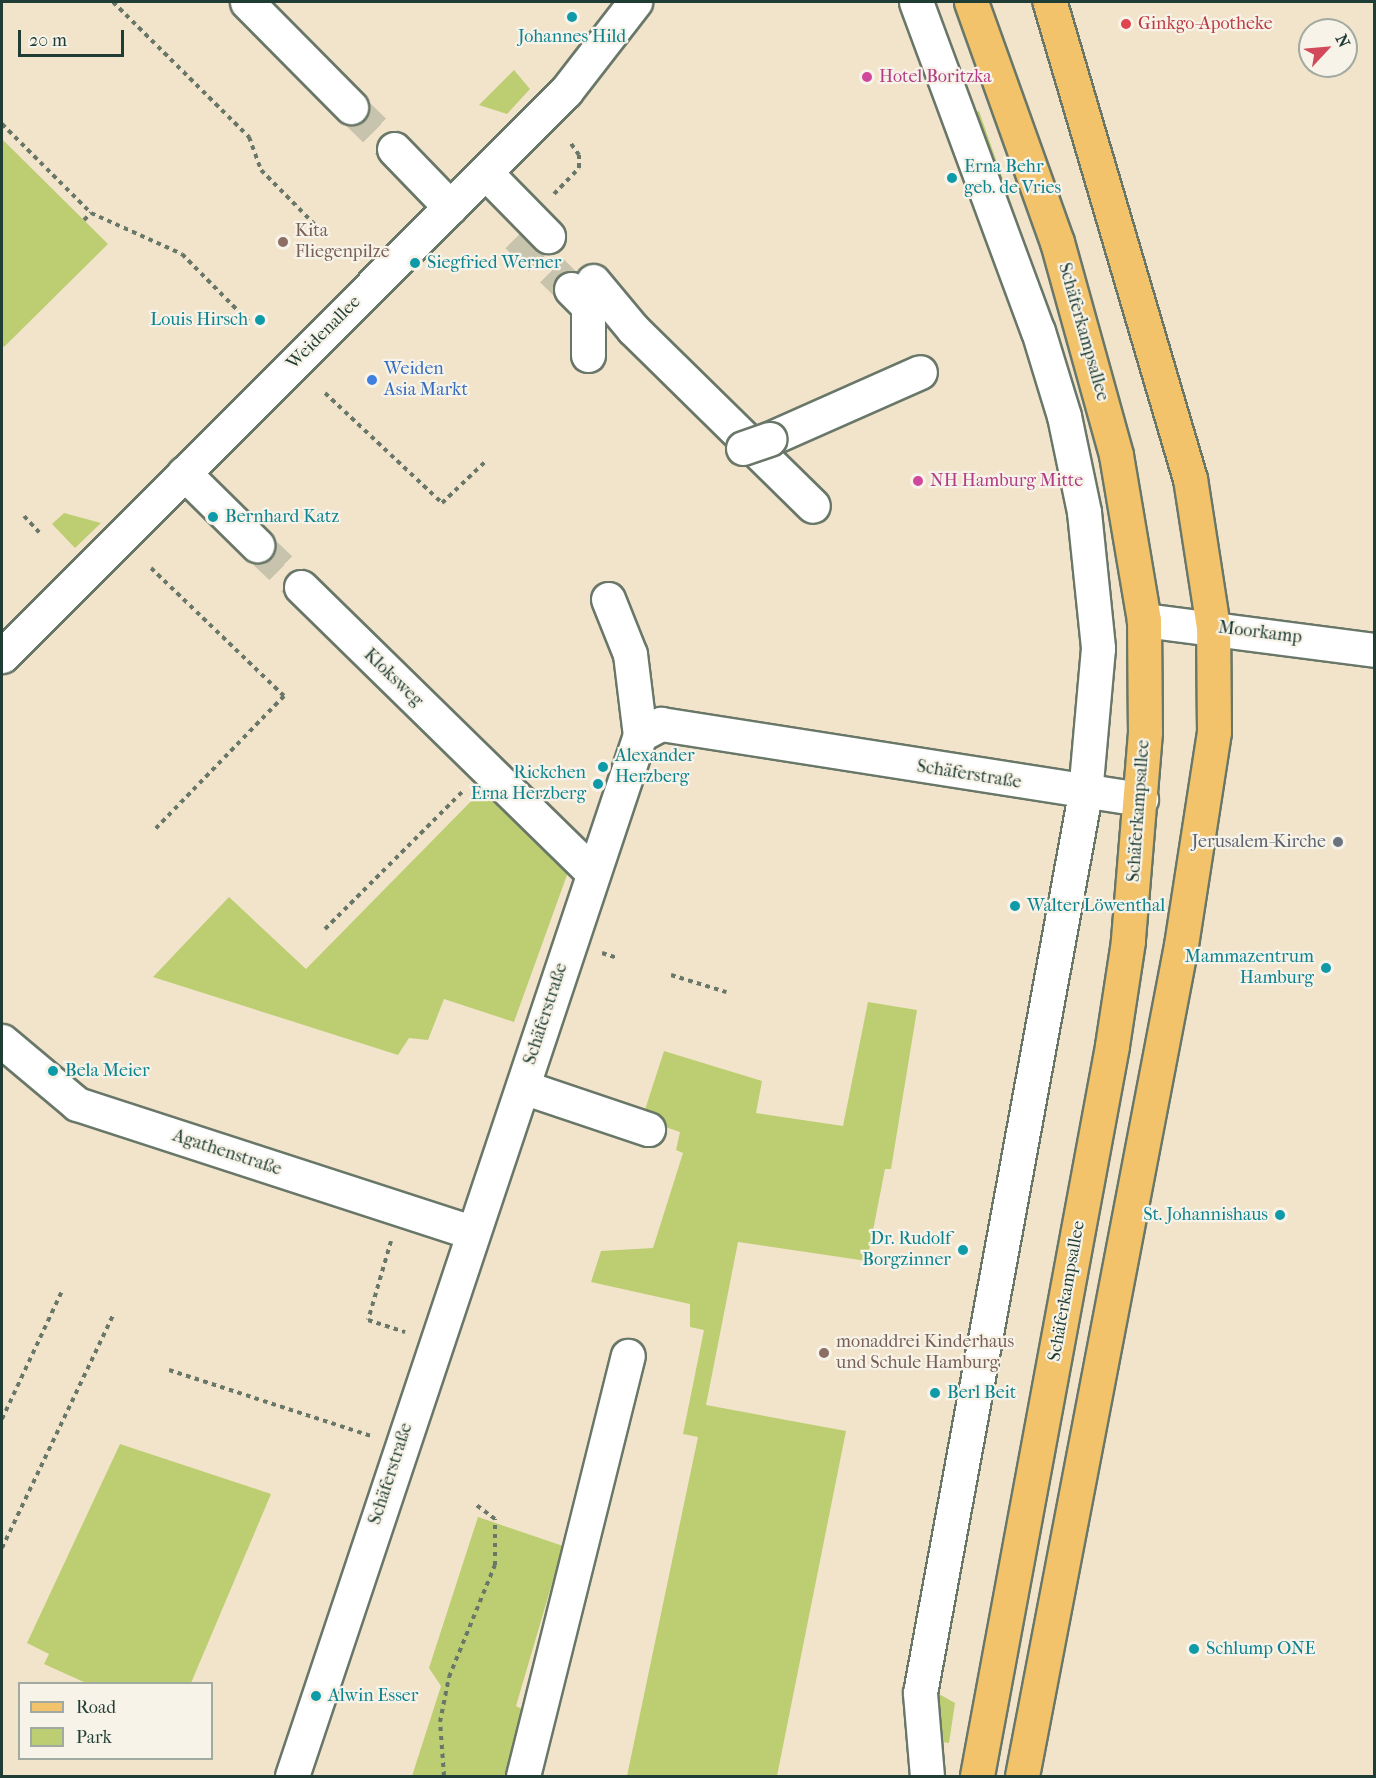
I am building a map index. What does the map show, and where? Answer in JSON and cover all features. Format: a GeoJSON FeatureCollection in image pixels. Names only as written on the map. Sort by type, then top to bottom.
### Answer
{"type":"FeatureCollection","features":[{"type":"Feature","properties":{"kind":"main road","name":"Schäferkampsallee"},"geometry":{"type":"LineString","coordinates":[[971,2],[1057,243],[1097,380],[1131,524],[1144,620],[1142,799],[1112,1046],[977,1776]]}},
{"type":"Feature","properties":{"kind":"main road"},"geometry":{"type":"LineString","coordinates":[[1022,1776],[1181,945],[1214,732],[1213,627],[1190,479],[1050,2]]}},
{"type":"Feature","properties":{"kind":"street"},"geometry":{"type":"LineString","coordinates":[[247,2],[351,107]]}},
{"type":"Feature","properties":{"kind":"street","name":"Weidenallee"},"geometry":{"type":"LineString","coordinates":[[2,656],[566,91],[635,2]]}},
{"type":"Feature","properties":{"kind":"street"},"geometry":{"type":"LineString","coordinates":[[916,2],[1038,330],[1075,464],[1098,648],[1085,794],[920,1693],[927,1776]]}},
{"type":"Feature","properties":{"kind":"street"},"geometry":{"type":"LineString","coordinates":[[394,149],[468,189],[533,236]]}},
{"type":"Feature","properties":{"kind":"street"},"geometry":{"type":"LineString","coordinates":[[588,355],[588,306],[582,285],[633,329],[813,506]]}},
{"type":"Feature","properties":{"kind":"street"},"geometry":{"type":"LineString","coordinates":[[756,443],[920,372]]}},
{"type":"Feature","properties":{"kind":"street"},"geometry":{"type":"LineString","coordinates":[[184,473],[257,545]]}},
{"type":"Feature","properties":{"kind":"street","name":"Kloksweg"},"geometry":{"type":"LineString","coordinates":[[301,587],[593,873]]}},
{"type":"Feature","properties":{"kind":"street"},"geometry":{"type":"LineString","coordinates":[[608,599],[630,654],[640,735]]}},
{"type":"Feature","properties":{"kind":"street","name":"Moorkamp"},"geometry":{"type":"LineString","coordinates":[[1144,620],[1213,627],[1374,650]]}},
{"type":"Feature","properties":{"kind":"street","name":"Schäferstraße"},"geometry":{"type":"LineString","coordinates":[[292,1776],[471,1232],[523,1087],[640,735],[661,724],[1085,794],[1142,799]]}},
{"type":"Feature","properties":{"kind":"street","name":"Agathenstraße"},"geometry":{"type":"LineString","coordinates":[[2,1041],[77,1104],[471,1232]]}},
{"type":"Feature","properties":{"kind":"street"},"geometry":{"type":"LineString","coordinates":[[523,1087],[648,1129]]}},
{"type":"Feature","properties":{"kind":"street"},"geometry":{"type":"LineString","coordinates":[[523,1776],[628,1356]]}},
{"type":"Feature","properties":{"kind":"path"},"geometry":{"type":"LineString","coordinates":[[113,2],[249,137],[261,170],[330,239]]}},
{"type":"Feature","properties":{"kind":"path"},"geometry":{"type":"LineString","coordinates":[[2,124],[91,213],[182,254],[251,324]]}},
{"type":"Feature","properties":{"kind":"path"},"geometry":{"type":"LineString","coordinates":[[547,201],[579,168],[579,155],[570,142]]}},
{"type":"Feature","properties":{"kind":"path"},"geometry":{"type":"LineString","coordinates":[[84,220],[91,213]]}},
{"type":"Feature","properties":{"kind":"path"},"geometry":{"type":"LineString","coordinates":[[325,393],[442,503],[487,460]]}},
{"type":"Feature","properties":{"kind":"path"},"geometry":{"type":"LineString","coordinates":[[24,516],[40,533]]}},
{"type":"Feature","properties":{"kind":"path"},"geometry":{"type":"LineString","coordinates":[[151,568],[284,696],[154,830]]}},
{"type":"Feature","properties":{"kind":"path"},"geometry":{"type":"LineString","coordinates":[[325,929],[485,768]]}},
{"type":"Feature","properties":{"kind":"path"},"geometry":{"type":"LineString","coordinates":[[598,952],[617,958]]}},
{"type":"Feature","properties":{"kind":"path"},"geometry":{"type":"LineString","coordinates":[[671,975],[726,992]]}},
{"type":"Feature","properties":{"kind":"path"},"geometry":{"type":"LineString","coordinates":[[394,1229],[368,1320],[411,1334]]}},
{"type":"Feature","properties":{"kind":"path"},"geometry":{"type":"LineString","coordinates":[[2,1419],[62,1291]]}},
{"type":"Feature","properties":{"kind":"path"},"geometry":{"type":"LineString","coordinates":[[2,1548],[114,1313]]}},
{"type":"Feature","properties":{"kind":"path"},"geometry":{"type":"LineString","coordinates":[[169,1370],[375,1437]]}},
{"type":"Feature","properties":{"kind":"path"},"geometry":{"type":"LineString","coordinates":[[444,1776],[440,1722],[449,1677],[496,1557],[495,1519],[474,1503]]}},
{"type":"Feature","properties":{"kind":"green space"},"geometry":{"type":"Polygon","coordinates":[[[514,70],[530,89],[507,114],[479,105],[514,70]]]}},
{"type":"Feature","properties":{"kind":"green space"},"geometry":{"type":"Polygon","coordinates":[[[979,111],[1032,263],[1025,266],[971,114],[979,111]]]}},
{"type":"Feature","properties":{"kind":"green space"},"geometry":{"type":"Polygon","coordinates":[[[2,139],[108,244],[4,347],[2,344],[2,139]]]}},
{"type":"Feature","properties":{"kind":"green space"},"geometry":{"type":"Polygon","coordinates":[[[64,513],[101,523],[75,548],[52,524],[64,513]]]}},
{"type":"Feature","properties":{"kind":"green space"},"geometry":{"type":"Polygon","coordinates":[[[488,784],[572,861],[514,1022],[444,999],[428,1040],[409,1038],[398,1055],[153,977],[229,897],[306,969],[488,784]]]}},
{"type":"Feature","properties":{"kind":"green space"},"geometry":{"type":"Polygon","coordinates":[[[868,1002],[917,1010],[891,1169],[885,1169],[867,1261],[738,1242],[706,1405],[846,1431],[777,1776],[627,1776],[698,1437],[683,1434],[704,1330],[690,1327],[690,1304],[591,1282],[601,1251],[653,1248],[683,1153],[676,1150],[680,1132],[642,1119],[664,1051],[762,1081],[756,1113],[843,1126],[868,1002]]]}},
{"type":"Feature","properties":{"kind":"green space"},"geometry":{"type":"Polygon","coordinates":[[[120,1444],[271,1494],[191,1682],[84,1682],[44,1664],[49,1654],[27,1643],[120,1444]]]}},
{"type":"Feature","properties":{"kind":"green space"},"geometry":{"type":"Polygon","coordinates":[[[478,1517],[563,1546],[516,1706],[532,1714],[512,1776],[412,1776],[441,1686],[429,1668],[478,1517]]]}},
{"type":"Feature","properties":{"kind":"green space"},"geometry":{"type":"Polygon","coordinates":[[[930,1689],[955,1703],[949,1743],[936,1741],[930,1689]]]}},
{"type":"Feature","properties":{"kind":"tunnel"},"geometry":{"type":"LineString","coordinates":[[351,107],[394,149]]}},
{"type":"Feature","properties":{"kind":"tunnel"},"geometry":{"type":"LineString","coordinates":[[517,236],[571,289]]}},
{"type":"Feature","properties":{"kind":"tunnel"},"geometry":{"type":"LineString","coordinates":[[257,545],[301,587]]}},
{"type":"Feature","properties":{"kind":"place","name":"Johannes Hild"},"geometry":{"type":"Point","coordinates":[572,17]}},
{"type":"Feature","properties":{"kind":"place","name":"Ginkgo-Apotheke"},"geometry":{"type":"Point","coordinates":[1126,24]}},
{"type":"Feature","properties":{"kind":"place","name":"Hotel Boritzka"},"geometry":{"type":"Point","coordinates":[867,77]}},
{"type":"Feature","properties":{"kind":"place","name":"Erna Behr geb. de Vries"},"geometry":{"type":"Point","coordinates":[952,178]}},
{"type":"Feature","properties":{"kind":"place","name":"Kita Fliegenpilze"},"geometry":{"type":"Point","coordinates":[283,242]}},
{"type":"Feature","properties":{"kind":"place","name":"Siegfried Werner"},"geometry":{"type":"Point","coordinates":[415,263]}},
{"type":"Feature","properties":{"kind":"place","name":"Louis Hirsch"},"geometry":{"type":"Point","coordinates":[260,320]}},
{"type":"Feature","properties":{"kind":"place","name":"Weiden Asia Markt"},"geometry":{"type":"Point","coordinates":[372,380]}},
{"type":"Feature","properties":{"kind":"place","name":"NH Hamburg Mitte"},"geometry":{"type":"Point","coordinates":[918,481]}},
{"type":"Feature","properties":{"kind":"place","name":"Bernhard Katz"},"geometry":{"type":"Point","coordinates":[213,517]}},
{"type":"Feature","properties":{"kind":"place","name":"Alexander Herzberg"},"geometry":{"type":"Point","coordinates":[603,767]}},
{"type":"Feature","properties":{"kind":"place","name":"Rickchen Erna Herzberg"},"geometry":{"type":"Point","coordinates":[598,784]}},
{"type":"Feature","properties":{"kind":"place","name":"Jerusalem-Kirche"},"geometry":{"type":"Point","coordinates":[1338,842]}},
{"type":"Feature","properties":{"kind":"place","name":"Walter Löwenthal"},"geometry":{"type":"Point","coordinates":[1015,906]}},
{"type":"Feature","properties":{"kind":"place","name":"Mammazentrum Hamburg"},"geometry":{"type":"Point","coordinates":[1326,968]}},
{"type":"Feature","properties":{"kind":"place","name":"Bela Meier"},"geometry":{"type":"Point","coordinates":[53,1071]}},
{"type":"Feature","properties":{"kind":"place","name":"St. Johannishaus"},"geometry":{"type":"Point","coordinates":[1280,1215]}},
{"type":"Feature","properties":{"kind":"place","name":"Dr. Rudolf Borgzinner"},"geometry":{"type":"Point","coordinates":[963,1250]}},
{"type":"Feature","properties":{"kind":"place","name":"monaddrei Kinderhaus und Schule Hamburg"},"geometry":{"type":"Point","coordinates":[824,1353]}},
{"type":"Feature","properties":{"kind":"place","name":"Berl Beit"},"geometry":{"type":"Point","coordinates":[935,1393]}},
{"type":"Feature","properties":{"kind":"place","name":"Schlump ONE"},"geometry":{"type":"Point","coordinates":[1194,1649]}},
{"type":"Feature","properties":{"kind":"place","name":"Alwin Esser"},"geometry":{"type":"Point","coordinates":[316,1696]}}]}
